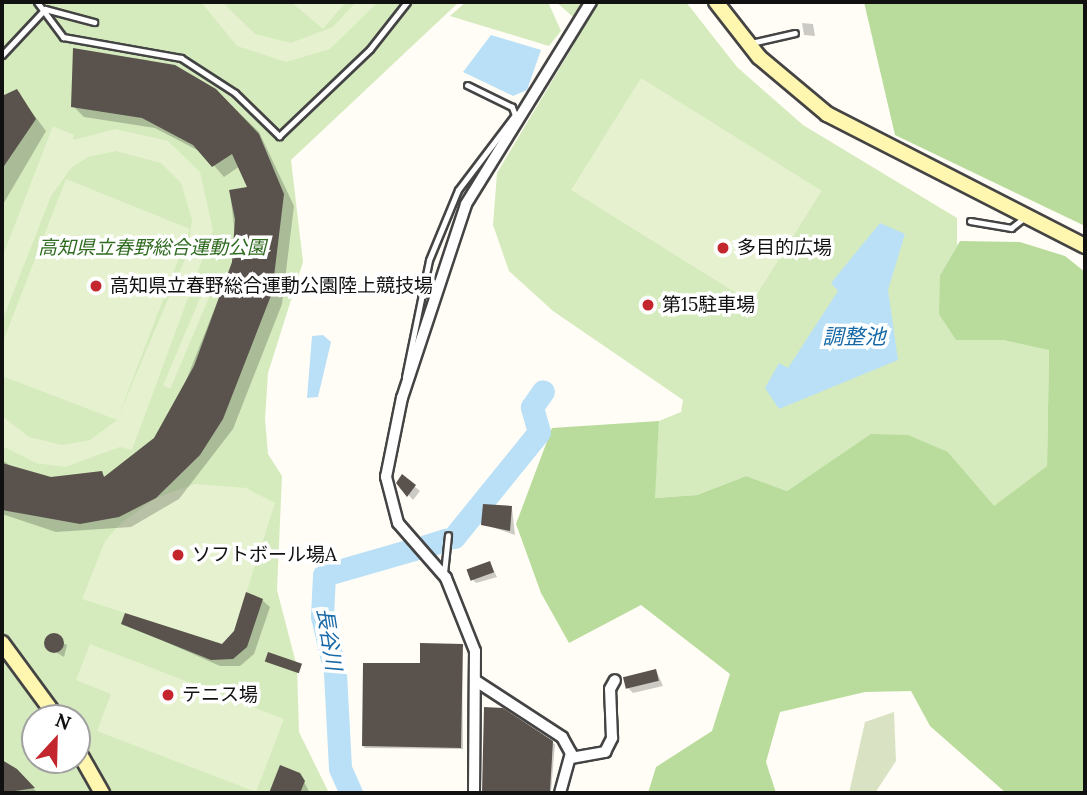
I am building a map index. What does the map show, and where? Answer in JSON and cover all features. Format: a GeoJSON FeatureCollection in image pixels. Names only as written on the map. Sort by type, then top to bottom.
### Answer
{"type":"FeatureCollection","features":[{"type":"Feature","properties":{"kind":"street"},"geometry":{"type":"LineString","coordinates":[[474,793],[476,681],[468,628],[444,576],[389,503],[386,477],[405,391],[466,204],[592,2]]}},
{"type":"Feature","properties":{"kind":"street"},"geometry":{"type":"LineString","coordinates":[[716,2],[748,44],[789,87],[827,114],[1085,246]]}},
{"type":"Feature","properties":{"kind":"street"},"geometry":{"type":"LineString","coordinates":[[2,643],[47,704]]}},
{"type":"Feature","properties":{"kind":"street"},"geometry":{"type":"LineString","coordinates":[[571,758],[605,752],[612,738],[610,689],[615,680]]}},
{"type":"Feature","properties":{"kind":"street"},"geometry":{"type":"LineString","coordinates":[[476,681],[562,737],[571,758],[560,793]]}},
{"type":"Feature","properties":{"kind":"street"},"geometry":{"type":"LineString","coordinates":[[91,774],[102,793]]}},
{"type":"Feature","properties":{"kind":"lane"},"geometry":{"type":"LineString","coordinates":[[37,2],[45,9],[63,37],[181,58],[235,93],[279,136],[370,49],[407,2]]}},
{"type":"Feature","properties":{"kind":"lane"},"geometry":{"type":"LineString","coordinates":[[45,9],[94,22]]}},
{"type":"Feature","properties":{"kind":"lane"},"geometry":{"type":"LineString","coordinates":[[2,55],[45,9]]}},
{"type":"Feature","properties":{"kind":"lane"},"geometry":{"type":"LineString","coordinates":[[748,44],[796,33]]}},
{"type":"Feature","properties":{"kind":"lane"},"geometry":{"type":"LineString","coordinates":[[405,391],[429,260],[458,190],[515,115],[512,107],[467,85]]}},
{"type":"Feature","properties":{"kind":"lane"},"geometry":{"type":"LineString","coordinates":[[970,221],[1011,228],[1025,215]]}},
{"type":"Feature","properties":{"kind":"lane"},"geometry":{"type":"LineString","coordinates":[[444,576],[448,535]]}},
{"type":"Feature","properties":{"kind":"green space","name":"高知県立春野総合運動公園"},"geometry":{"type":"Polygon","coordinates":[[[2,2],[459,2],[291,160],[303,262],[268,373],[265,419],[268,454],[282,476],[277,590],[297,667],[299,732],[329,793],[2,793],[2,2]]]}},
{"type":"Feature","properties":{"kind":"green space"},"geometry":{"type":"Polygon","coordinates":[[[201,2],[222,2],[255,34],[291,43],[333,27],[356,2],[378,2],[330,49],[286,62],[237,46],[201,2]]]}},
{"type":"Feature","properties":{"kind":"green space"},"geometry":{"type":"Polygon","coordinates":[[[291,2],[346,2],[323,29],[291,2]]]}},
{"type":"Feature","properties":{"kind":"green space"},"geometry":{"type":"Polygon","coordinates":[[[466,2],[548,2],[561,31],[549,46],[450,16],[466,2]]]}},
{"type":"Feature","properties":{"kind":"green space"},"geometry":{"type":"Polygon","coordinates":[[[556,2],[686,2],[737,67],[803,125],[957,218],[957,246],[940,275],[956,340],[1003,340],[1049,349],[1047,466],[994,507],[948,452],[872,434],[787,491],[746,476],[697,495],[654,498],[659,421],[681,412],[683,400],[553,311],[509,271],[493,225],[497,173],[573,46],[579,22],[556,2]]]}},
{"type":"Feature","properties":{"kind":"green space"},"geometry":{"type":"Polygon","coordinates":[[[864,2],[1085,2],[1085,226],[895,135],[864,2]]]}},
{"type":"Feature","properties":{"kind":"green space","name":"多目的広場"},"geometry":{"type":"Polygon","coordinates":[[[641,78],[822,191],[752,303],[571,190],[641,78]]]}},
{"type":"Feature","properties":{"kind":"green space"},"geometry":{"type":"Polygon","coordinates":[[[53,126],[74,135],[73,140],[115,129],[168,141],[200,172],[213,230],[132,450],[120,447],[65,467],[36,463],[2,446],[2,416],[29,437],[62,445],[90,440],[117,420],[188,252],[192,220],[181,183],[161,163],[116,151],[88,157],[72,167],[51,196],[2,321],[2,258],[53,126]]]}},
{"type":"Feature","properties":{"kind":"green space","name":"高知県立春野総合運動公園陸上競技場"},"geometry":{"type":"Polygon","coordinates":[[[66,179],[190,229],[117,420],[2,376],[2,344],[66,179]]]}},
{"type":"Feature","properties":{"kind":"green space"},"geometry":{"type":"Polygon","coordinates":[[[960,241],[1020,242],[1065,256],[1085,272],[1085,793],[1006,793],[930,726],[911,691],[865,692],[780,712],[766,762],[776,793],[648,793],[656,767],[712,731],[730,674],[641,605],[569,643],[541,593],[516,524],[552,428],[659,421],[655,498],[697,495],[746,476],[787,491],[871,434],[908,435],[948,452],[994,506],[1047,466],[1049,350],[1003,340],[956,340],[939,314],[940,275],[960,241]]]}},
{"type":"Feature","properties":{"kind":"green space"},"geometry":{"type":"Polygon","coordinates":[[[209,277],[216,280],[170,389],[163,386],[209,277]]]}},
{"type":"Feature","properties":{"kind":"green space","name":"ソフトボール場A"},"geometry":{"type":"Polygon","coordinates":[[[195,484],[246,488],[275,503],[234,631],[222,644],[82,599],[105,541],[121,523],[156,498],[195,484]]]}},
{"type":"Feature","properties":{"kind":"green space"},"geometry":{"type":"Polygon","coordinates":[[[90,644],[284,719],[256,792],[97,731],[111,694],[76,680],[90,644]]]}},
{"type":"Feature","properties":{"kind":"green space"},"geometry":{"type":"Polygon","coordinates":[[[894,712],[896,761],[875,793],[849,793],[865,722],[894,712]]]}},
{"type":"Feature","properties":{"kind":"water"},"geometry":{"type":"Polygon","coordinates":[[[491,35],[541,50],[527,90],[513,96],[463,72],[491,35]]]}},
{"type":"Feature","properties":{"kind":"water","name":"調整池"},"geometry":{"type":"Polygon","coordinates":[[[880,223],[905,234],[888,290],[898,360],[779,409],[765,388],[779,363],[788,368],[838,291],[831,283],[880,223]]]}},
{"type":"Feature","properties":{"kind":"water"},"geometry":{"type":"Polygon","coordinates":[[[323,335],[331,342],[318,397],[307,398],[312,336],[323,335]]]}},
{"type":"Feature","properties":{"kind":"building"},"geometry":{"type":"Polygon","coordinates":[[[73,48],[175,65],[216,89],[259,134],[284,194],[272,293],[223,419],[200,455],[156,498],[119,517],[80,524],[2,510],[2,463],[51,477],[102,471],[104,477],[154,438],[194,366],[232,262],[235,219],[229,190],[247,187],[232,154],[212,167],[193,145],[142,118],[71,107],[73,48]]]}},
{"type":"Feature","properties":{"kind":"building"},"geometry":{"type":"Polygon","coordinates":[[[17,89],[36,119],[2,169],[2,96],[17,89]]]}},
{"type":"Feature","properties":{"kind":"building"},"geometry":{"type":"Polygon","coordinates":[[[402,474],[416,485],[407,497],[396,483],[402,474]]]}},
{"type":"Feature","properties":{"kind":"building"},"geometry":{"type":"Polygon","coordinates":[[[483,504],[512,506],[510,531],[481,525],[483,504]]]}},
{"type":"Feature","properties":{"kind":"building"},"geometry":{"type":"Polygon","coordinates":[[[490,561],[494,572],[471,581],[467,570],[490,561]]]}},
{"type":"Feature","properties":{"kind":"building"},"geometry":{"type":"Polygon","coordinates":[[[246,592],[263,599],[247,647],[233,659],[211,660],[121,624],[125,613],[222,644],[234,631],[246,592]]]}},
{"type":"Feature","properties":{"kind":"building"},"geometry":{"type":"Polygon","coordinates":[[[50,633],[58,633],[64,643],[58,653],[50,653],[44,647],[44,639],[50,633]]]}},
{"type":"Feature","properties":{"kind":"building"},"geometry":{"type":"Polygon","coordinates":[[[420,643],[463,644],[461,748],[362,746],[363,663],[420,663],[420,643]]]}},
{"type":"Feature","properties":{"kind":"building"},"geometry":{"type":"Polygon","coordinates":[[[268,652],[302,664],[299,673],[265,661],[268,652]]]}},
{"type":"Feature","properties":{"kind":"building"},"geometry":{"type":"Polygon","coordinates":[[[656,669],[659,681],[626,689],[623,677],[656,669]]]}},
{"type":"Feature","properties":{"kind":"building"},"geometry":{"type":"Polygon","coordinates":[[[484,707],[503,708],[553,741],[550,791],[482,793],[484,707]]]}},
{"type":"Feature","properties":{"kind":"building"},"geometry":{"type":"Polygon","coordinates":[[[2,760],[17,769],[35,788],[2,793],[2,760]]]}},
{"type":"Feature","properties":{"kind":"building"},"geometry":{"type":"Polygon","coordinates":[[[280,765],[300,773],[305,781],[300,793],[269,793],[280,765]]]}},
{"type":"Feature","properties":{"kind":"waterway","name":"長谷川"},"geometry":{"type":"LineString","coordinates":[[454,537],[539,432],[532,407],[543,391]]}},
{"type":"Feature","properties":{"kind":"waterway","name":"長谷川"},"geometry":{"type":"LineString","coordinates":[[426,546],[445,540]]}},
{"type":"Feature","properties":{"kind":"waterway","name":"長谷川"},"geometry":{"type":"LineString","coordinates":[[351,793],[340,768],[335,672],[322,616],[324,575],[414,549]]}},
{"type":"Feature","properties":{"kind":"place","name":"多目的広場"},"geometry":{"type":"Point","coordinates":[723,248]}},
{"type":"Feature","properties":{"kind":"place","name":"高知県立春野総合運動公園陸上競技場"},"geometry":{"type":"Point","coordinates":[96,286]}},
{"type":"Feature","properties":{"kind":"place","name":"第15駐車場"},"geometry":{"type":"Point","coordinates":[648,305]}},
{"type":"Feature","properties":{"kind":"place","name":"ソフトボール場A"},"geometry":{"type":"Point","coordinates":[178,555]}},
{"type":"Feature","properties":{"kind":"place","name":"テニス場"},"geometry":{"type":"Point","coordinates":[168,695]}}]}
